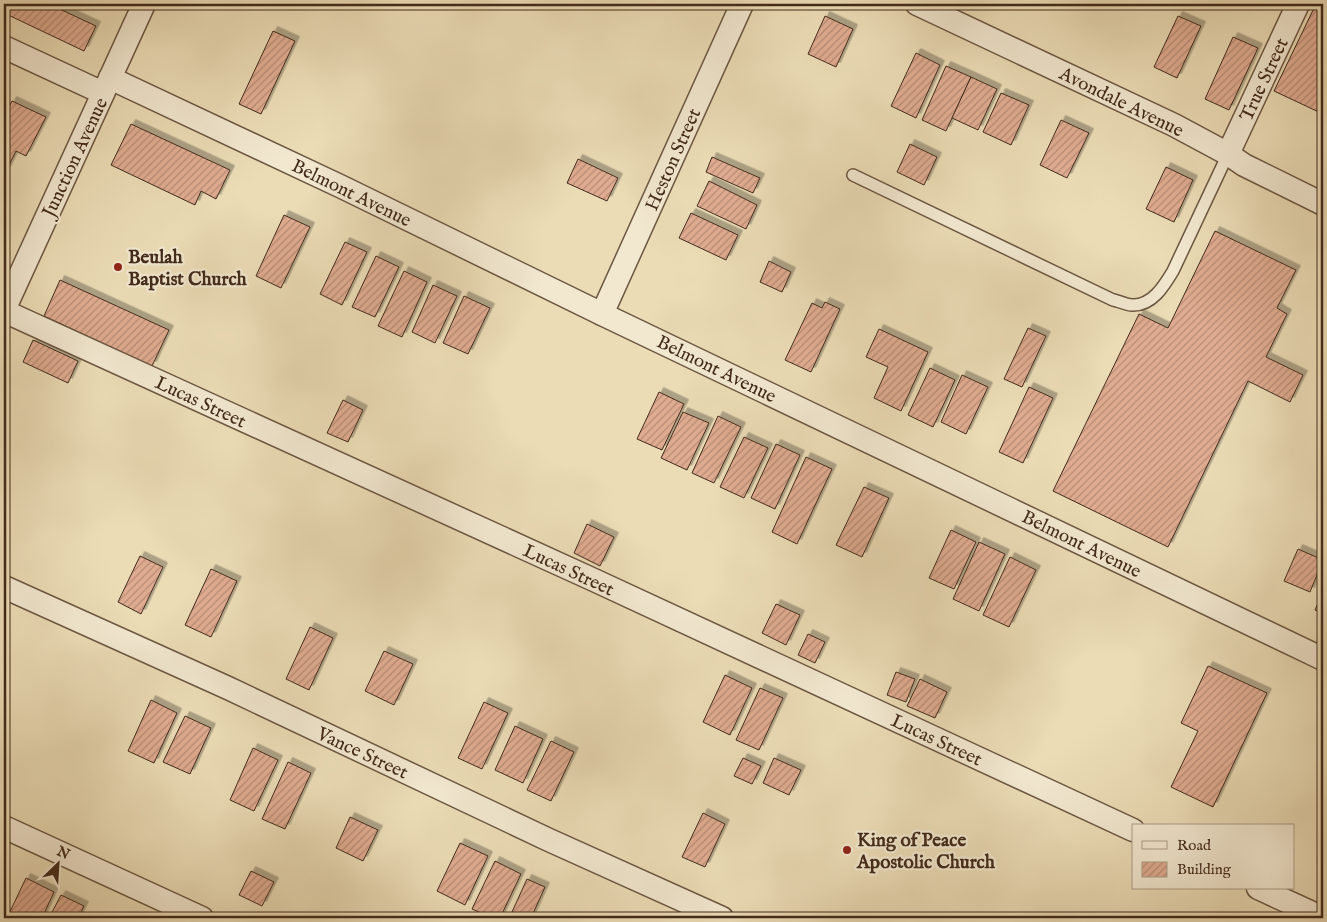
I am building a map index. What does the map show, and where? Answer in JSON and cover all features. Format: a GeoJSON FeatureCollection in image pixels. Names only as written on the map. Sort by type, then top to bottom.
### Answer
{"type":"FeatureCollection","features":[{"type":"Feature","properties":{"kind":"street","name":"Junction Avenue"},"geometry":{"type":"LineString","coordinates":[[4,310],[144,4]]}},
{"type":"Feature","properties":{"kind":"street","name":"Heston Street"},"geometry":{"type":"LineString","coordinates":[[602,314],[742,4]]}},
{"type":"Feature","properties":{"kind":"street","name":"True Street"},"geometry":{"type":"LineString","coordinates":[[1228,154],[1298,4]]}},
{"type":"Feature","properties":{"kind":"street","name":"Avondale Avenue"},"geometry":{"type":"LineString","coordinates":[[923,5],[1174,125],[1228,154],[1244,165],[1323,204]]}},
{"type":"Feature","properties":{"kind":"street","name":"Belmont Avenue"},"geometry":{"type":"LineString","coordinates":[[4,47],[107,85],[342,187],[602,314],[1323,659]]}},
{"type":"Feature","properties":{"kind":"street","name":"Lucas Street"},"geometry":{"type":"LineString","coordinates":[[4,310],[594,580],[1132,830]]}},
{"type":"Feature","properties":{"kind":"street","name":"Vance Street"},"geometry":{"type":"LineString","coordinates":[[4,587],[228,688],[549,840],[722,918]]}},
{"type":"Feature","properties":{"kind":"street"},"geometry":{"type":"LineString","coordinates":[[4,827],[202,918]]}},
{"type":"Feature","properties":{"kind":"street"},"geometry":{"type":"LineString","coordinates":[[1262,890],[1323,918]]}},
{"type":"Feature","properties":{"kind":"lane"},"geometry":{"type":"LineString","coordinates":[[853,176],[1113,300],[1132,305],[1147,302],[1162,289],[1173,271],[1228,154]]}},
{"type":"Feature","properties":{"kind":"building"},"geometry":{"type":"Polygon","coordinates":[[[4,4],[49,4],[96,26],[84,51],[4,13],[4,4]]]}},
{"type":"Feature","properties":{"kind":"building"},"geometry":{"type":"Polygon","coordinates":[[[1316,4],[1323,4],[1323,114],[1274,91],[1316,4]]]}},
{"type":"Feature","properties":{"kind":"building"},"geometry":{"type":"Polygon","coordinates":[[[825,16],[853,29],[836,67],[808,54],[825,16]]]}},
{"type":"Feature","properties":{"kind":"building"},"geometry":{"type":"Polygon","coordinates":[[[1178,16],[1201,26],[1177,78],[1154,67],[1178,16]]]}},
{"type":"Feature","properties":{"kind":"building"},"geometry":{"type":"Polygon","coordinates":[[[273,31],[295,41],[261,114],[239,104],[273,31]]]}},
{"type":"Feature","properties":{"kind":"building"},"geometry":{"type":"Polygon","coordinates":[[[1233,37],[1258,48],[1229,110],[1205,99],[1233,37]]]}},
{"type":"Feature","properties":{"kind":"building"},"geometry":{"type":"Polygon","coordinates":[[[916,53],[940,65],[916,118],[891,106],[916,53]]]}},
{"type":"Feature","properties":{"kind":"building"},"geometry":{"type":"Polygon","coordinates":[[[946,66],[971,77],[946,131],[922,120],[946,66]]]}},
{"type":"Feature","properties":{"kind":"building"},"geometry":{"type":"Polygon","coordinates":[[[971,77],[997,89],[978,130],[952,118],[971,77]]]}},
{"type":"Feature","properties":{"kind":"building"},"geometry":{"type":"Polygon","coordinates":[[[1001,93],[1029,105],[1011,145],[983,132],[1001,93]]]}},
{"type":"Feature","properties":{"kind":"building"},"geometry":{"type":"Polygon","coordinates":[[[12,101],[46,117],[26,156],[16,151],[6,171],[4,170],[4,117],[12,101]]]}},
{"type":"Feature","properties":{"kind":"building"},"geometry":{"type":"Polygon","coordinates":[[[1061,120],[1089,133],[1067,178],[1040,165],[1061,120]]]}},
{"type":"Feature","properties":{"kind":"building"},"geometry":{"type":"Polygon","coordinates":[[[131,124],[230,170],[216,199],[201,191],[195,205],[111,165],[131,124]]]}},
{"type":"Feature","properties":{"kind":"building"},"geometry":{"type":"Polygon","coordinates":[[[910,144],[937,157],[924,185],[897,172],[910,144]]]}},
{"type":"Feature","properties":{"kind":"building"},"geometry":{"type":"Polygon","coordinates":[[[712,157],[760,178],[753,193],[706,172],[712,157]]]}},
{"type":"Feature","properties":{"kind":"building"},"geometry":{"type":"Polygon","coordinates":[[[578,159],[618,178],[607,201],[567,183],[578,159]]]}},
{"type":"Feature","properties":{"kind":"building"},"geometry":{"type":"Polygon","coordinates":[[[1166,167],[1193,180],[1174,222],[1146,209],[1166,167]]]}},
{"type":"Feature","properties":{"kind":"building"},"geometry":{"type":"Polygon","coordinates":[[[709,181],[757,205],[746,229],[697,206],[709,181]]]}},
{"type":"Feature","properties":{"kind":"building"},"geometry":{"type":"Polygon","coordinates":[[[691,213],[738,235],[726,260],[679,238],[691,213]]]}},
{"type":"Feature","properties":{"kind":"building"},"geometry":{"type":"Polygon","coordinates":[[[284,215],[310,227],[281,288],[256,276],[284,215]]]}},
{"type":"Feature","properties":{"kind":"building"},"geometry":{"type":"Polygon","coordinates":[[[1215,231],[1296,270],[1277,308],[1287,314],[1266,357],[1303,375],[1290,402],[1248,381],[1168,547],[1053,491],[1139,314],[1168,328],[1215,231]]]}},
{"type":"Feature","properties":{"kind":"building"},"geometry":{"type":"Polygon","coordinates":[[[345,242],[367,252],[342,305],[320,294],[345,242]]]}},
{"type":"Feature","properties":{"kind":"building"},"geometry":{"type":"Polygon","coordinates":[[[376,256],[399,267],[375,317],[352,307],[376,256]]]}},
{"type":"Feature","properties":{"kind":"building"},"geometry":{"type":"Polygon","coordinates":[[[769,261],[791,272],[782,292],[760,282],[769,261]]]}},
{"type":"Feature","properties":{"kind":"building"},"geometry":{"type":"Polygon","coordinates":[[[404,271],[427,282],[402,337],[378,326],[404,271]]]}},
{"type":"Feature","properties":{"kind":"building"},"geometry":{"type":"Polygon","coordinates":[[[60,280],[169,330],[152,366],[44,316],[60,280]]]}},
{"type":"Feature","properties":{"kind":"building"},"geometry":{"type":"Polygon","coordinates":[[[433,285],[457,296],[435,343],[412,332],[433,285]]]}},
{"type":"Feature","properties":{"kind":"building"},"geometry":{"type":"Polygon","coordinates":[[[464,296],[490,308],[468,354],[443,343],[464,296]]]}},
{"type":"Feature","properties":{"kind":"building"},"geometry":{"type":"Polygon","coordinates":[[[825,302],[840,309],[811,372],[785,360],[812,303],[822,308],[825,302]]]}},
{"type":"Feature","properties":{"kind":"building"},"geometry":{"type":"Polygon","coordinates":[[[1028,328],[1046,336],[1022,387],[1004,379],[1028,328]]]}},
{"type":"Feature","properties":{"kind":"building"},"geometry":{"type":"Polygon","coordinates":[[[879,329],[928,352],[901,411],[874,398],[888,367],[866,357],[879,329]]]}},
{"type":"Feature","properties":{"kind":"building"},"geometry":{"type":"Polygon","coordinates":[[[33,340],[78,361],[68,383],[23,362],[33,340]]]}},
{"type":"Feature","properties":{"kind":"building"},"geometry":{"type":"Polygon","coordinates":[[[930,368],[955,380],[933,427],[908,415],[930,368]]]}},
{"type":"Feature","properties":{"kind":"building"},"geometry":{"type":"Polygon","coordinates":[[[962,375],[988,387],[966,434],[941,422],[962,375]]]}},
{"type":"Feature","properties":{"kind":"building"},"geometry":{"type":"Polygon","coordinates":[[[1029,387],[1053,398],[1023,463],[999,452],[1029,387]]]}},
{"type":"Feature","properties":{"kind":"building"},"geometry":{"type":"Polygon","coordinates":[[[659,392],[684,404],[662,450],[637,439],[659,392]]]}},
{"type":"Feature","properties":{"kind":"building"},"geometry":{"type":"Polygon","coordinates":[[[343,400],[363,410],[348,442],[327,433],[343,400]]]}},
{"type":"Feature","properties":{"kind":"building"},"geometry":{"type":"Polygon","coordinates":[[[683,412],[709,423],[687,470],[661,458],[683,412]]]}},
{"type":"Feature","properties":{"kind":"building"},"geometry":{"type":"Polygon","coordinates":[[[718,416],[741,427],[714,483],[692,473],[718,416]]]}},
{"type":"Feature","properties":{"kind":"building"},"geometry":{"type":"Polygon","coordinates":[[[744,437],[768,448],[744,498],[720,487],[744,437]]]}},
{"type":"Feature","properties":{"kind":"building"},"geometry":{"type":"Polygon","coordinates":[[[776,444],[800,455],[775,509],[751,498],[776,444]]]}},
{"type":"Feature","properties":{"kind":"building"},"geometry":{"type":"Polygon","coordinates":[[[806,457],[832,469],[797,544],[772,532],[806,457]]]}},
{"type":"Feature","properties":{"kind":"building"},"geometry":{"type":"Polygon","coordinates":[[[864,487],[889,498],[862,557],[836,545],[864,487]]]}},
{"type":"Feature","properties":{"kind":"building"},"geometry":{"type":"Polygon","coordinates":[[[587,524],[614,537],[600,566],[574,553],[587,524]]]}},
{"type":"Feature","properties":{"kind":"building"},"geometry":{"type":"Polygon","coordinates":[[[951,530],[976,542],[954,589],[929,578],[951,530]]]}},
{"type":"Feature","properties":{"kind":"building"},"geometry":{"type":"Polygon","coordinates":[[[979,542],[1005,554],[979,611],[953,599],[979,542]]]}},
{"type":"Feature","properties":{"kind":"building"},"geometry":{"type":"Polygon","coordinates":[[[1298,549],[1323,560],[1310,592],[1284,581],[1298,549]]]}},
{"type":"Feature","properties":{"kind":"building"},"geometry":{"type":"Polygon","coordinates":[[[140,556],[163,567],[141,614],[118,602],[140,556]]]}},
{"type":"Feature","properties":{"kind":"building"},"geometry":{"type":"Polygon","coordinates":[[[1010,557],[1036,570],[1009,627],[983,615],[1010,557]]]}},
{"type":"Feature","properties":{"kind":"building"},"geometry":{"type":"Polygon","coordinates":[[[211,569],[237,581],[211,637],[185,625],[211,569]]]}},
{"type":"Feature","properties":{"kind":"building"},"geometry":{"type":"Polygon","coordinates":[[[1323,591],[1323,613],[1315,610],[1323,591]]]}},
{"type":"Feature","properties":{"kind":"building"},"geometry":{"type":"Polygon","coordinates":[[[776,604],[800,615],[786,645],[762,633],[776,604]]]}},
{"type":"Feature","properties":{"kind":"building"},"geometry":{"type":"Polygon","coordinates":[[[310,627],[333,638],[309,690],[286,679],[310,627]]]}},
{"type":"Feature","properties":{"kind":"building"},"geometry":{"type":"Polygon","coordinates":[[[808,634],[825,642],[815,663],[798,655],[808,634]]]}},
{"type":"Feature","properties":{"kind":"building"},"geometry":{"type":"Polygon","coordinates":[[[384,651],[413,664],[394,705],[365,691],[384,651]]]}},
{"type":"Feature","properties":{"kind":"building"},"geometry":{"type":"Polygon","coordinates":[[[1208,666],[1267,693],[1213,807],[1171,787],[1198,731],[1181,723],[1208,666]]]}},
{"type":"Feature","properties":{"kind":"building"},"geometry":{"type":"Polygon","coordinates":[[[896,672],[915,679],[906,702],[887,695],[896,672]]]}},
{"type":"Feature","properties":{"kind":"building"},"geometry":{"type":"Polygon","coordinates":[[[725,675],[752,688],[730,735],[703,722],[725,675]]]}},
{"type":"Feature","properties":{"kind":"building"},"geometry":{"type":"Polygon","coordinates":[[[920,679],[947,692],[935,718],[907,706],[920,679]]]}},
{"type":"Feature","properties":{"kind":"building"},"geometry":{"type":"Polygon","coordinates":[[[760,688],[783,698],[759,750],[736,740],[760,688]]]}},
{"type":"Feature","properties":{"kind":"building"},"geometry":{"type":"Polygon","coordinates":[[[151,700],[177,713],[154,763],[128,751],[151,700]]]}},
{"type":"Feature","properties":{"kind":"building"},"geometry":{"type":"Polygon","coordinates":[[[484,702],[508,713],[482,769],[458,758],[484,702]]]}},
{"type":"Feature","properties":{"kind":"building"},"geometry":{"type":"Polygon","coordinates":[[[185,716],[211,728],[190,774],[163,762],[185,716]]]}},
{"type":"Feature","properties":{"kind":"building"},"geometry":{"type":"Polygon","coordinates":[[[515,726],[543,739],[523,783],[495,770],[515,726]]]}},
{"type":"Feature","properties":{"kind":"building"},"geometry":{"type":"Polygon","coordinates":[[[551,741],[574,752],[551,801],[527,790],[551,741]]]}},
{"type":"Feature","properties":{"kind":"building"},"geometry":{"type":"Polygon","coordinates":[[[253,748],[278,760],[254,811],[230,800],[253,748]]]}},
{"type":"Feature","properties":{"kind":"building"},"geometry":{"type":"Polygon","coordinates":[[[743,758],[761,766],[752,784],[734,776],[743,758]]]}},
{"type":"Feature","properties":{"kind":"building"},"geometry":{"type":"Polygon","coordinates":[[[774,758],[801,770],[789,795],[763,783],[774,758]]]}},
{"type":"Feature","properties":{"kind":"building"},"geometry":{"type":"Polygon","coordinates":[[[288,762],[311,773],[285,829],[262,819],[288,762]]]}},
{"type":"Feature","properties":{"kind":"building"},"geometry":{"type":"Polygon","coordinates":[[[703,813],[725,824],[705,867],[682,857],[703,813]]]}},
{"type":"Feature","properties":{"kind":"building"},"geometry":{"type":"Polygon","coordinates":[[[350,817],[378,830],[363,861],[336,848],[350,817]]]}},
{"type":"Feature","properties":{"kind":"building"},"geometry":{"type":"Polygon","coordinates":[[[460,843],[488,856],[465,905],[437,891],[460,843]]]}},
{"type":"Feature","properties":{"kind":"building"},"geometry":{"type":"Polygon","coordinates":[[[495,861],[521,874],[500,918],[492,918],[472,909],[495,861]]]}},
{"type":"Feature","properties":{"kind":"building"},"geometry":{"type":"Polygon","coordinates":[[[251,871],[274,882],[262,906],[239,895],[251,871]]]}},
{"type":"Feature","properties":{"kind":"building"},"geometry":{"type":"Polygon","coordinates":[[[26,878],[54,892],[42,918],[7,918],[26,878]]]}},
{"type":"Feature","properties":{"kind":"building"},"geometry":{"type":"Polygon","coordinates":[[[527,879],[545,887],[531,918],[524,918],[512,912],[527,879]]]}},
{"type":"Feature","properties":{"kind":"building"},"geometry":{"type":"Polygon","coordinates":[[[61,895],[84,906],[78,918],[49,918],[61,895]]]}},
{"type":"Feature","properties":{"kind":"place","name":"Beulah Baptist Church"},"geometry":{"type":"Point","coordinates":[118,267]}},
{"type":"Feature","properties":{"kind":"place","name":"King of Peace Apostolic Church"},"geometry":{"type":"Point","coordinates":[847,850]}}]}
